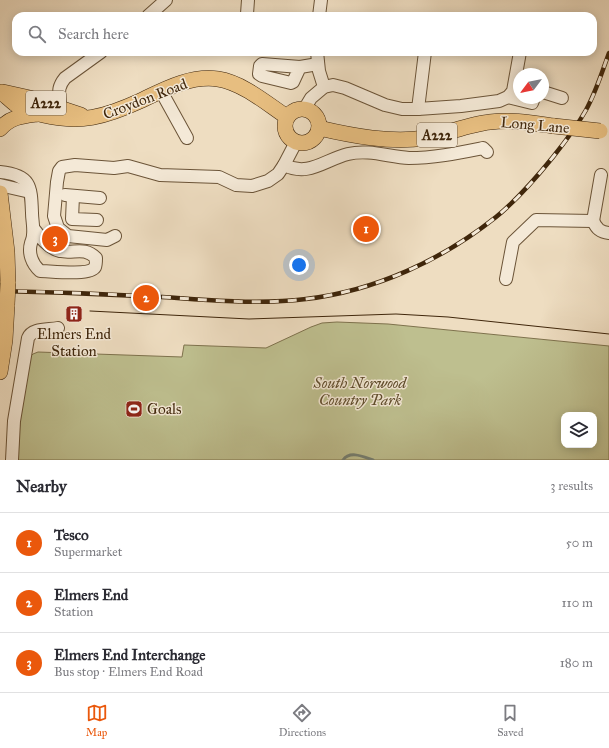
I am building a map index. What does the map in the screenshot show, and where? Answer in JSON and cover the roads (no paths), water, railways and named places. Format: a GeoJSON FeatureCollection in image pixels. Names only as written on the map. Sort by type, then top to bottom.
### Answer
{"type":"FeatureCollection","features":[{"type":"Feature","properties":{"kind":"main road","name":"Croydon Road"},"geometry":{"type":"LineString","coordinates":[[0,93],[15,104],[37,114],[71,120],[114,113],[161,91],[188,81],[217,79],[235,85],[249,92],[287,117]]}},
{"type":"Feature","properties":{"kind":"main road","name":"Croydon Road"},"geometry":{"type":"LineString","coordinates":[[0,93],[30,98],[90,118]]}},
{"type":"Feature","properties":{"kind":"main road"},"geometry":{"type":"LineString","coordinates":[[305,108],[310,110],[317,116],[319,128],[317,134],[312,140],[306,142],[296,142],[291,139],[286,132],[284,126],[287,117],[294,110],[305,108]]}},
{"type":"Feature","properties":{"kind":"main road"},"geometry":{"type":"LineString","coordinates":[[0,129],[11,119],[37,114]]}},
{"type":"Feature","properties":{"kind":"main road","name":"Long Lane"},"geometry":{"type":"LineString","coordinates":[[319,128],[349,135],[395,139],[424,138],[490,122],[519,122],[604,132]]}},
{"type":"Feature","properties":{"kind":"main road"},"geometry":{"type":"LineString","coordinates":[[0,193],[6,245],[8,283],[0,372]]}},
{"type":"Feature","properties":{"kind":"street"},"geometry":{"type":"LineString","coordinates":[[152,12],[166,0]]}},
{"type":"Feature","properties":{"kind":"street"},"geometry":{"type":"LineString","coordinates":[[247,12],[248,0]]}},
{"type":"Feature","properties":{"kind":"street"},"geometry":{"type":"LineString","coordinates":[[320,12],[321,0]]}},
{"type":"Feature","properties":{"kind":"street"},"geometry":{"type":"LineString","coordinates":[[60,108],[58,93],[62,82],[65,78],[95,56]]}},
{"type":"Feature","properties":{"kind":"street"},"geometry":{"type":"LineString","coordinates":[[418,109],[425,56]]}},
{"type":"Feature","properties":{"kind":"street"},"geometry":{"type":"LineString","coordinates":[[305,108],[311,98],[324,87],[333,85],[345,88],[385,105],[402,109],[418,109],[499,101],[508,97],[513,91],[519,56]]}},
{"type":"Feature","properties":{"kind":"street"},"geometry":{"type":"LineString","coordinates":[[300,67],[317,58],[324,87]]}},
{"type":"Feature","properties":{"kind":"street"},"geometry":{"type":"LineString","coordinates":[[161,91],[187,138]]}},
{"type":"Feature","properties":{"kind":"street"},"geometry":{"type":"LineString","coordinates":[[549,94],[562,98]]}},
{"type":"Feature","properties":{"kind":"street"},"geometry":{"type":"LineString","coordinates":[[508,97],[513,98]]}},
{"type":"Feature","properties":{"kind":"street"},"geometry":{"type":"LineString","coordinates":[[115,236],[107,240],[68,236],[58,228],[54,216],[59,171],[62,167],[75,165],[114,168],[128,166],[160,175],[219,177],[236,185],[252,186],[268,181],[278,174],[284,166],[296,142]]}},
{"type":"Feature","properties":{"kind":"street"},"geometry":{"type":"LineString","coordinates":[[284,166],[294,170],[306,170],[349,154],[369,152],[409,158],[442,156],[482,148],[487,152]]}},
{"type":"Feature","properties":{"kind":"street"},"geometry":{"type":"LineString","coordinates":[[0,172],[12,173],[21,177],[27,182],[30,192],[34,229],[30,245],[31,260],[34,266],[40,271],[80,272],[91,270],[101,258],[84,250],[59,251],[52,248],[34,229]]}},
{"type":"Feature","properties":{"kind":"street"},"geometry":{"type":"LineString","coordinates":[[601,175],[593,221],[596,228],[603,232],[609,233]]}},
{"type":"Feature","properties":{"kind":"street"},"geometry":{"type":"LineString","coordinates":[[0,185],[30,192]]}},
{"type":"Feature","properties":{"kind":"street"},"geometry":{"type":"LineString","coordinates":[[56,195],[100,198]]}},
{"type":"Feature","properties":{"kind":"street"},"geometry":{"type":"LineString","coordinates":[[73,196],[72,219],[97,220]]}},
{"type":"Feature","properties":{"kind":"street"},"geometry":{"type":"LineString","coordinates":[[506,279],[513,242],[536,220],[593,221]]}},
{"type":"Feature","properties":{"kind":"street"},"geometry":{"type":"LineString","coordinates":[[12,460],[14,421],[28,338],[30,334],[34,332],[58,328]]}},
{"type":"Feature","properties":{"kind":"waterway"},"geometry":{"type":"LineString","coordinates":[[343,460],[349,455],[361,456],[373,460]]}},
{"type":"Feature","properties":{"kind":"tram line"},"geometry":{"type":"LineString","coordinates":[[90,311],[249,319],[396,314],[448,317],[609,334]]}},
{"type":"Feature","properties":{"kind":"railway"},"geometry":{"type":"LineString","coordinates":[[0,291],[270,302],[332,295],[382,281],[430,260],[453,247],[496,217],[519,196],[553,157],[579,122],[593,96],[609,53]]}},
{"type":"Feature","properties":{"kind":"place","name":"Tesco"},"geometry":{"type":"Point","coordinates":[366,229]}},
{"type":"Feature","properties":{"kind":"place","name":"Elmers End Interchange"},"geometry":{"type":"Point","coordinates":[55,239]}},
{"type":"Feature","properties":{"kind":"place","name":"Elmers End"},"geometry":{"type":"Point","coordinates":[146,298]}},
{"type":"Feature","properties":{"kind":"place","name":"Elmers End Station"},"geometry":{"type":"Point","coordinates":[74,314]}},
{"type":"Feature","properties":{"kind":"place","name":"Goals"},"geometry":{"type":"Point","coordinates":[134,409]}},
{"type":"Feature","properties":{"kind":"park label","name":"South Norwood Country Park"},"geometry":{"type":"Point","coordinates":[360,392]}}]}
